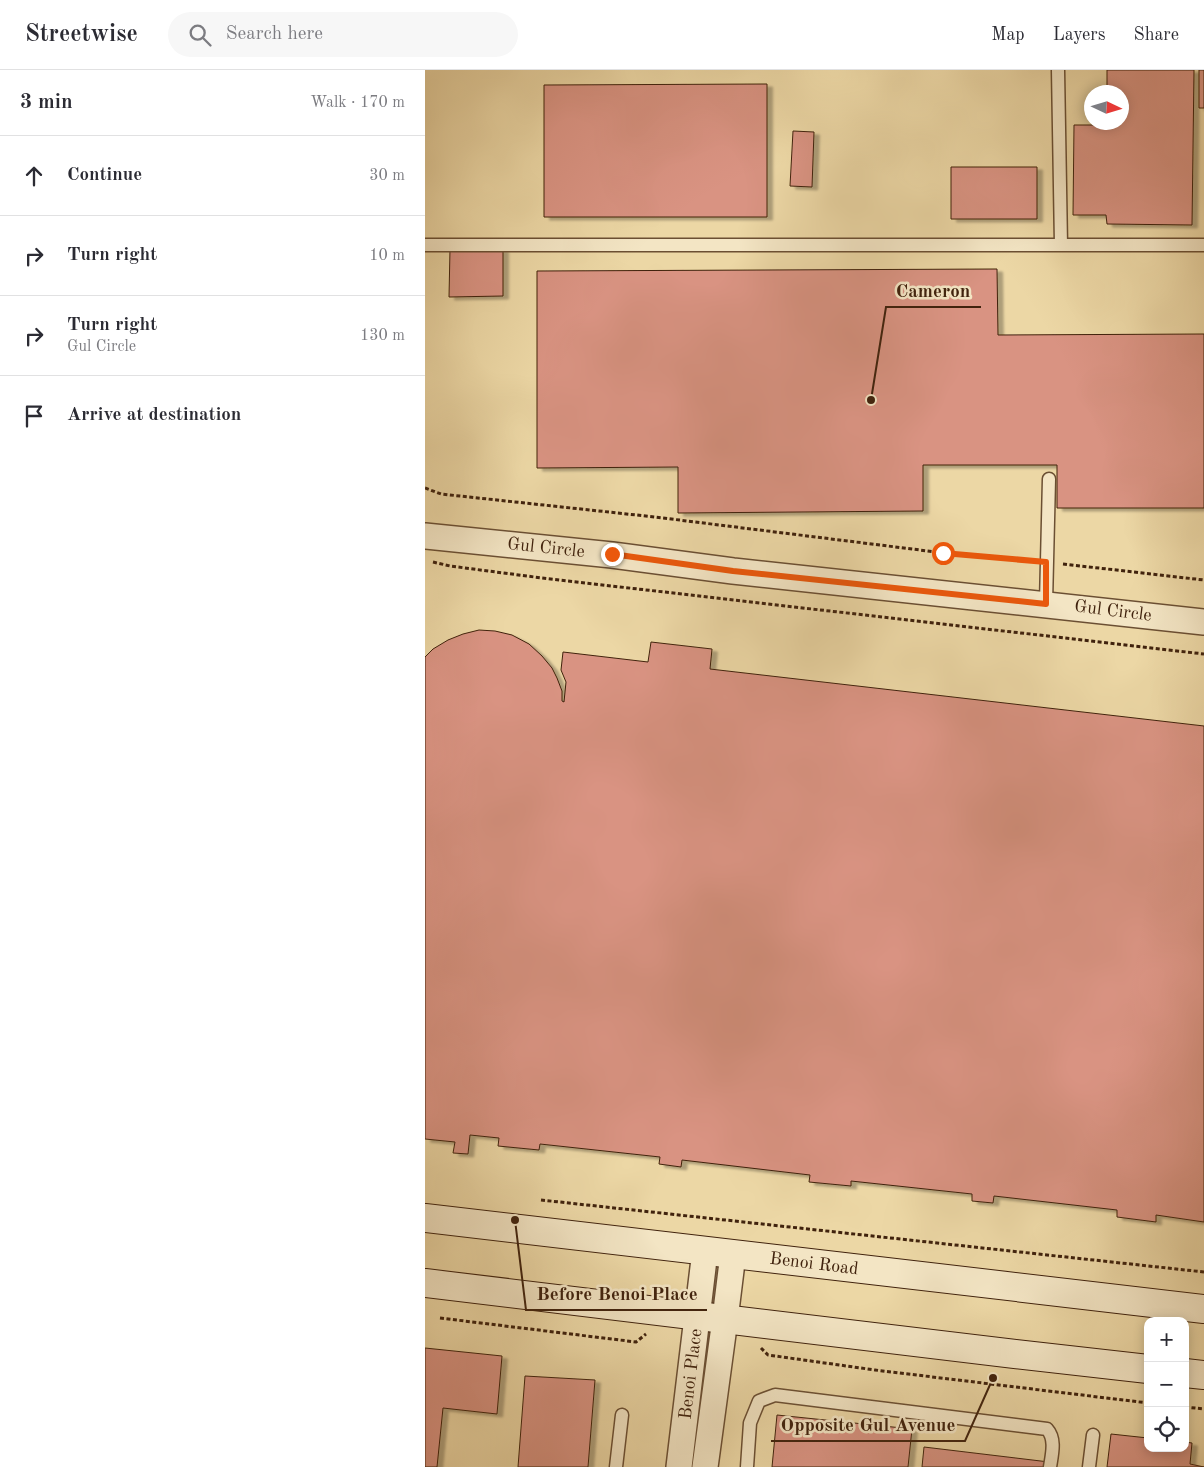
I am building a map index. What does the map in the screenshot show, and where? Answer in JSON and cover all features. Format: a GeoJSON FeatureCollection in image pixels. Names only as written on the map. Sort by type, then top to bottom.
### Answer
{"type":"FeatureCollection","features":[{"type":"Feature","properties":{"kind":"main road","name":"Benoi Road"},"geometry":{"type":"LineString","coordinates":[[425,1218],[1204,1309]]}},
{"type":"Feature","properties":{"kind":"main road"},"geometry":{"type":"LineString","coordinates":[[425,1283],[1015,1354],[1144,1368]]}},
{"type":"Feature","properties":{"kind":"main road"},"geometry":{"type":"LineString","coordinates":[[1189,1373],[1204,1375]]}},
{"type":"Feature","properties":{"kind":"street","name":"Gul Circle"},"geometry":{"type":"LineString","coordinates":[[425,536],[612,554],[733,571],[1204,622]]}},
{"type":"Feature","properties":{"kind":"street","name":"Benoi Place"},"geometry":{"type":"LineString","coordinates":[[679,1467],[705,1251]]}},
{"type":"Feature","properties":{"kind":"street","name":"Benoi Place"},"geometry":{"type":"LineString","coordinates":[[705,1467],[733,1254]]}},
{"type":"Feature","properties":{"kind":"lane"},"geometry":{"type":"LineString","coordinates":[[1058,70],[1061,245]]}},
{"type":"Feature","properties":{"kind":"lane"},"geometry":{"type":"LineString","coordinates":[[425,245],[1204,245]]}},
{"type":"Feature","properties":{"kind":"lane"},"geometry":{"type":"LineString","coordinates":[[1046,604],[1049,479]]}},
{"type":"Feature","properties":{"kind":"lane"},"geometry":{"type":"LineString","coordinates":[[747,1467],[750,1423],[753,1415],[759,1401],[775,1395],[1047,1429],[1051,1434],[1053,1442],[1050,1467]]}},
{"type":"Feature","properties":{"kind":"lane"},"geometry":{"type":"LineString","coordinates":[[616,1467],[622,1415]]}},
{"type":"Feature","properties":{"kind":"lane"},"geometry":{"type":"LineString","coordinates":[[1089,1467],[1093,1435]]}},
{"type":"Feature","properties":{"kind":"path"},"geometry":{"type":"LineString","coordinates":[[425,488],[441,494],[655,517],[943,553],[1046,562],[1204,580]]}},
{"type":"Feature","properties":{"kind":"path"},"geometry":{"type":"LineString","coordinates":[[425,560],[450,566],[541,578],[1204,654]]}},
{"type":"Feature","properties":{"kind":"path"},"geometry":{"type":"LineString","coordinates":[[541,1200],[1204,1272]]}},
{"type":"Feature","properties":{"kind":"path"},"geometry":{"type":"LineString","coordinates":[[440,1318],[636,1342],[652,1329]]}},
{"type":"Feature","properties":{"kind":"path"},"geometry":{"type":"LineString","coordinates":[[758,1345],[768,1355],[1144,1403]]}},
{"type":"Feature","properties":{"kind":"path"},"geometry":{"type":"LineString","coordinates":[[1189,1408],[1204,1410]]}},
{"type":"Feature","properties":{"kind":"building"},"geometry":{"type":"Polygon","coordinates":[[[1107,70],[1194,70],[1192,225],[1107,224],[1106,215],[1073,215],[1074,125],[1084,125],[1084,130],[1129,130],[1129,85],[1107,85],[1107,70]]]}},
{"type":"Feature","properties":{"kind":"building"},"geometry":{"type":"Polygon","coordinates":[[[1199,70],[1204,70],[1204,108],[1199,108],[1199,70]]]}},
{"type":"Feature","properties":{"kind":"building"},"geometry":{"type":"Polygon","coordinates":[[[767,84],[767,217],[544,217],[544,85],[767,84]]]}},
{"type":"Feature","properties":{"kind":"building"},"geometry":{"type":"Polygon","coordinates":[[[793,131],[814,132],[812,187],[790,186],[793,131]]]}},
{"type":"Feature","properties":{"kind":"building"},"geometry":{"type":"Polygon","coordinates":[[[951,167],[1037,167],[1037,219],[951,219],[951,167]]]}},
{"type":"Feature","properties":{"kind":"building"},"geometry":{"type":"Polygon","coordinates":[[[450,249],[503,249],[503,296],[449,297],[450,249]]]}},
{"type":"Feature","properties":{"kind":"building"},"geometry":{"type":"Polygon","coordinates":[[[997,269],[998,335],[1204,334],[1204,508],[1057,508],[1057,465],[923,465],[923,511],[678,513],[678,467],[537,468],[537,271],[997,269]]]}},
{"type":"Feature","properties":{"kind":"building"},"geometry":{"type":"Polygon","coordinates":[[[479,630],[512,635],[529,644],[552,668],[562,691],[562,701],[564,702],[566,682],[561,670],[563,652],[648,662],[651,642],[712,649],[710,669],[1204,726],[1204,1222],[1156,1215],[1156,1222],[1117,1217],[1117,1210],[994,1196],[993,1203],[972,1201],[972,1194],[851,1181],[851,1186],[809,1182],[810,1175],[682,1160],[681,1167],[659,1164],[660,1157],[540,1144],[539,1150],[498,1146],[499,1138],[470,1135],[468,1154],[453,1153],[455,1142],[425,1139],[425,657],[433,649],[448,640],[479,630]]]}},
{"type":"Feature","properties":{"kind":"building"},"geometry":{"type":"Polygon","coordinates":[[[425,1348],[502,1356],[497,1414],[443,1408],[437,1467],[425,1467],[425,1348]]]}},
{"type":"Feature","properties":{"kind":"building"},"geometry":{"type":"Polygon","coordinates":[[[525,1376],[595,1380],[588,1467],[518,1467],[525,1376]]]}},
{"type":"Feature","properties":{"kind":"building"},"geometry":{"type":"Polygon","coordinates":[[[777,1415],[912,1429],[908,1467],[772,1467],[777,1415]]]}},
{"type":"Feature","properties":{"kind":"building"},"geometry":{"type":"Polygon","coordinates":[[[1111,1434],[1144,1438],[1144,1452],[1189,1452],[1189,1443],[1192,1443],[1190,1464],[1204,1467],[1107,1467],[1111,1434]]]}},
{"type":"Feature","properties":{"kind":"building"},"geometry":{"type":"Polygon","coordinates":[[[924,1447],[1049,1462],[1048,1467],[922,1467],[924,1447]]]}},
{"type":"Feature","properties":{"kind":"place","name":"Cameron"},"geometry":{"type":"Point","coordinates":[871,400]}},
{"type":"Feature","properties":{"kind":"place","name":"Before Benoi Place"},"geometry":{"type":"Point","coordinates":[515,1220]}},
{"type":"Feature","properties":{"kind":"place","name":"Opposite Gul Avenue"},"geometry":{"type":"Point","coordinates":[993,1378]}},
{"type":"Feature","properties":{"kind":"route"},"geometry":{"type":"LineString","coordinates":[[612,554],[733,571],[1046,604],[1046,562],[943,553]]}}]}
